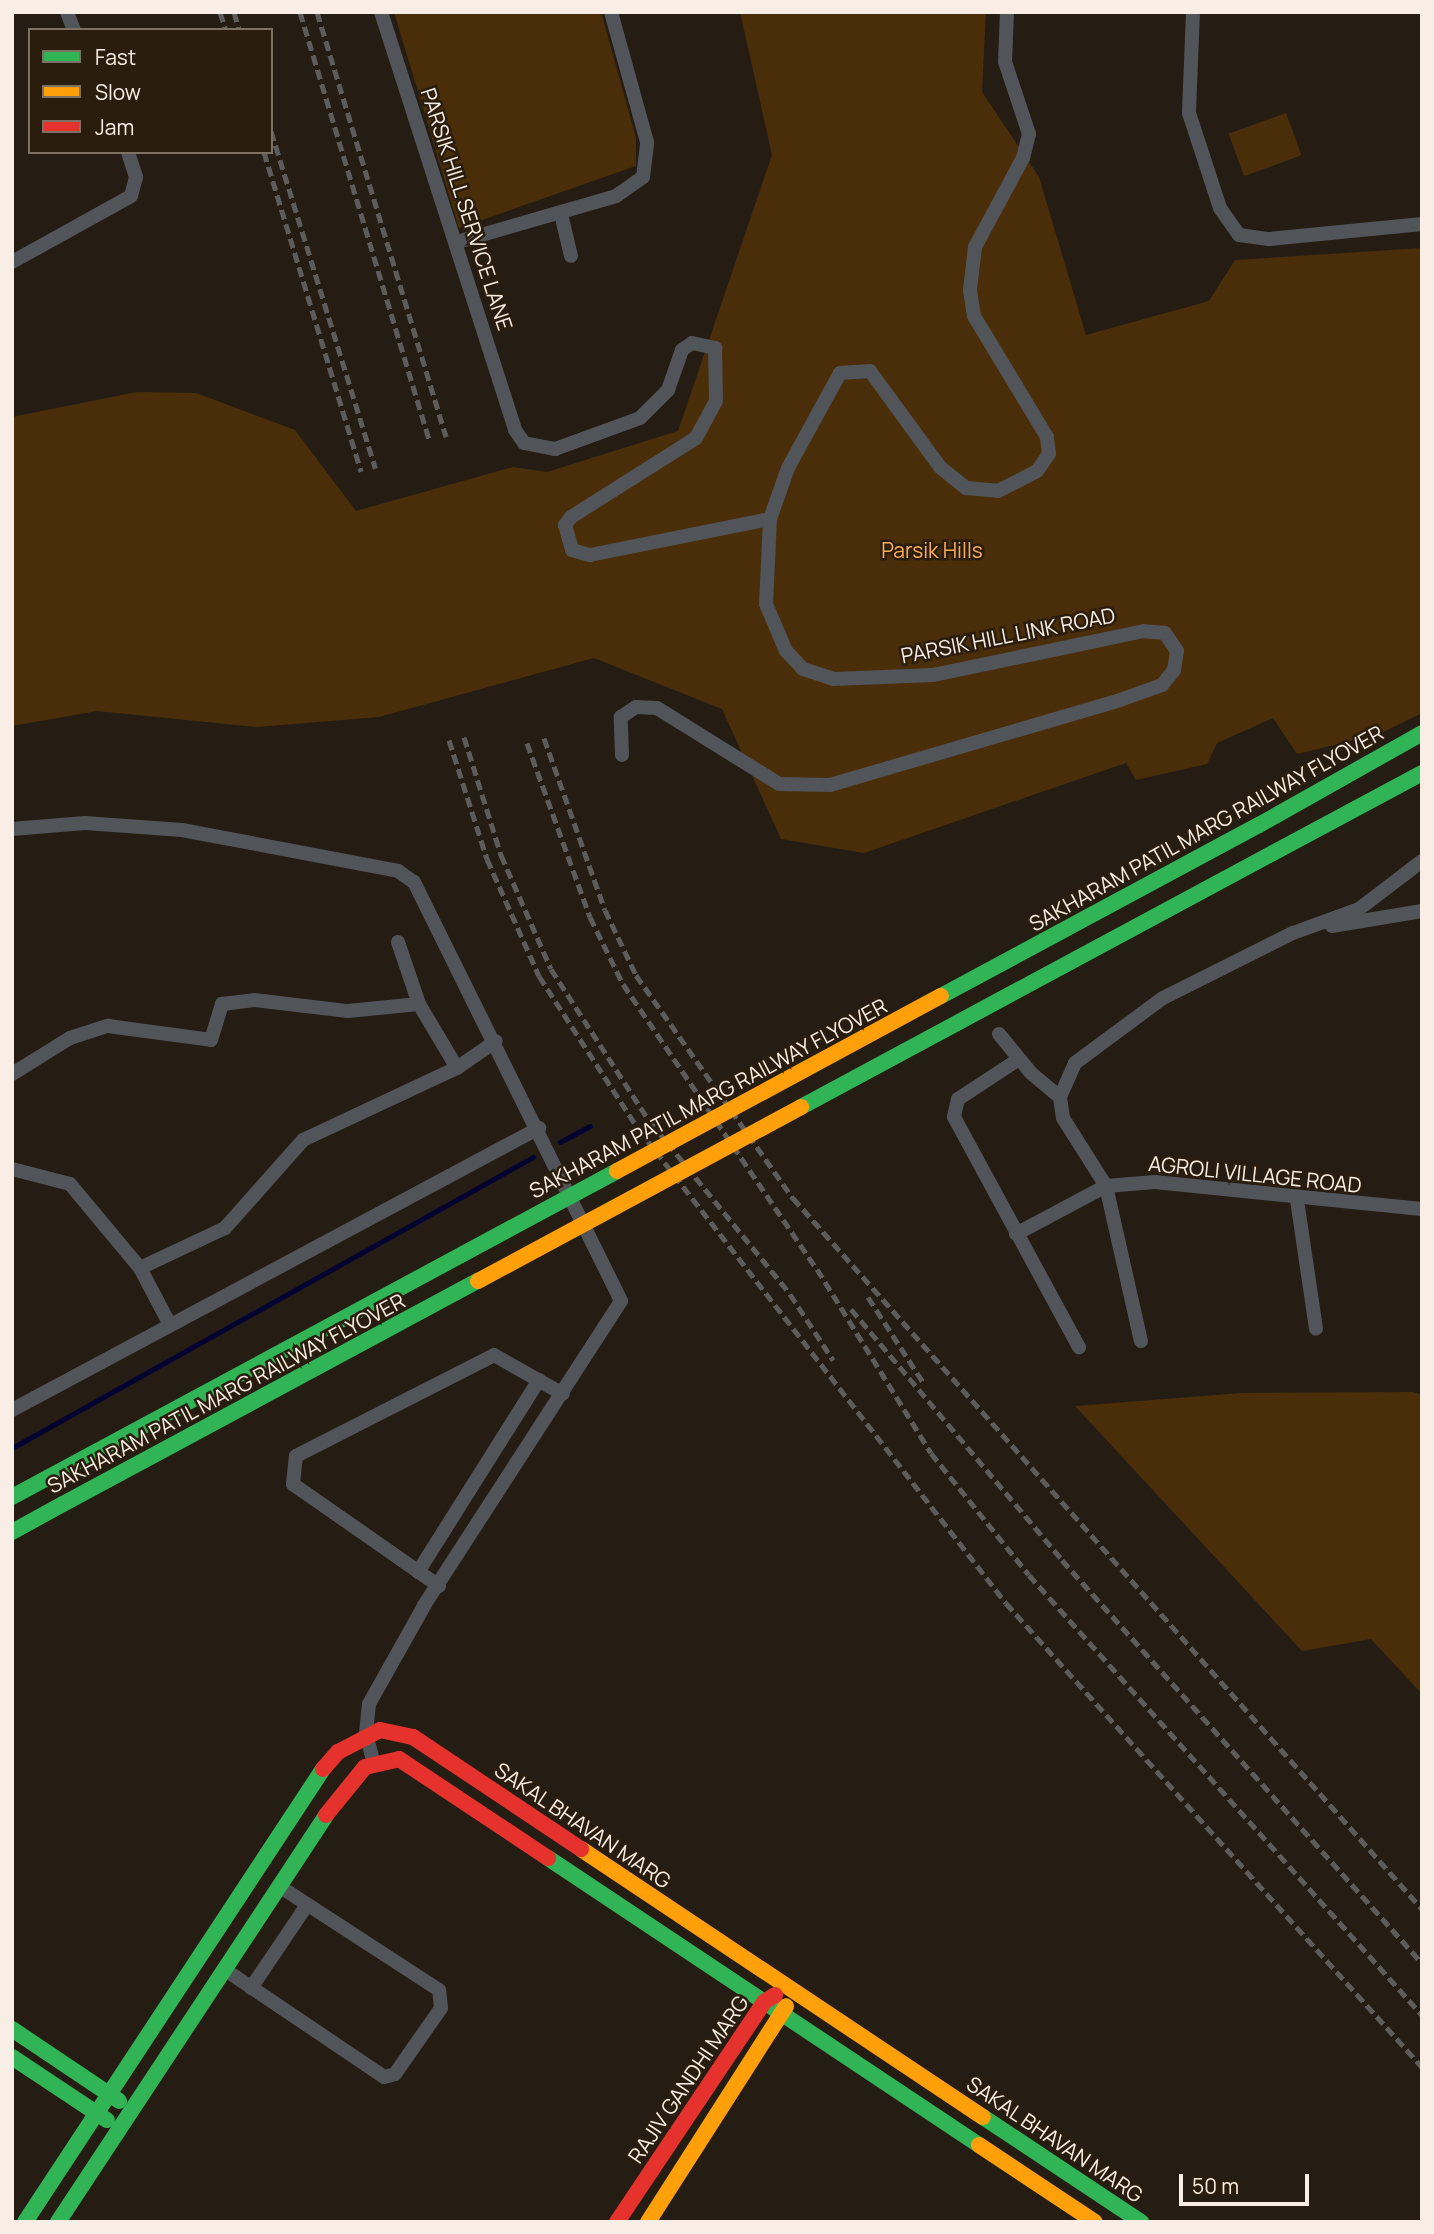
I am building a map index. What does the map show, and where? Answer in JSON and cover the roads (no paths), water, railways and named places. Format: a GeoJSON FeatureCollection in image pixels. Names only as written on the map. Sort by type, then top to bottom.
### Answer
{"type":"FeatureCollection","features":[{"type":"Feature","properties":{"kind":"main road","name":"SAKHARAM PATIL MARG RAILWAY FLYOVER"},"geometry":{"type":"LineString","coordinates":[[12,1497],[1259,825],[1422,733]]}},
{"type":"Feature","properties":{"kind":"main road","name":"SAKHARAM PATIL MARG RAILWAY FLYOVER"},"geometry":{"type":"LineString","coordinates":[[12,1532],[1422,773]]}},
{"type":"Feature","properties":{"kind":"main road","name":"SAKAL BHAVAN MARG"},"geometry":{"type":"LineString","coordinates":[[366,1734],[398,1731],[413,1737],[1141,2222]]}},
{"type":"Feature","properties":{"kind":"main road"},"geometry":{"type":"LineString","coordinates":[[25,2222],[325,1766],[366,1734]]}},
{"type":"Feature","properties":{"kind":"main road"},"geometry":{"type":"LineString","coordinates":[[58,2222],[348,1781],[374,1763],[399,1759],[1095,2222]]}},
{"type":"Feature","properties":{"kind":"main road"},"geometry":{"type":"LineString","coordinates":[[648,2222],[785,2016],[788,1987]]}},
{"type":"Feature","properties":{"kind":"main road","name":"RAJIV GANDHI MARG"},"geometry":{"type":"LineString","coordinates":[[617,2222],[764,2001],[788,1987]]}},
{"type":"Feature","properties":{"kind":"main road"},"geometry":{"type":"LineString","coordinates":[[12,2029],[132,2110]]}},
{"type":"Feature","properties":{"kind":"main road"},"geometry":{"type":"LineString","coordinates":[[12,2057],[119,2128]]}},
{"type":"Feature","properties":{"kind":"street","name":"PARSIK HILL SERVICE LANE"},"geometry":{"type":"LineString","coordinates":[[381,12],[512,418],[524,443],[538,450],[640,418],[668,390],[682,350],[705,342],[715,348],[720,377],[696,438],[571,517],[567,543],[590,555],[770,519]]}},
{"type":"Feature","properties":{"kind":"street"},"geometry":{"type":"LineString","coordinates":[[457,243],[561,214],[632,190],[648,163],[611,12]]}},
{"type":"Feature","properties":{"kind":"street","name":"PARSIK HILL LINK ROAD"},"geometry":{"type":"LineString","coordinates":[[622,755],[621,717],[636,707],[657,708],[779,784],[830,785],[1119,701],[1162,685],[1174,670],[1177,651],[1165,633],[1144,631],[933,674],[864,681],[803,668],[786,650],[766,604],[770,519],[832,383],[849,369],[877,378],[940,467],[966,488],[998,491],[1037,471],[1049,454],[1047,437],[974,316],[970,290],[975,247],[1023,158],[1029,134],[1005,62],[1007,12]]}},
{"type":"Feature","properties":{"kind":"street"},"geometry":{"type":"LineString","coordinates":[[1193,12],[1189,113],[1220,208],[1239,235],[1269,239],[1422,224]]}},
{"type":"Feature","properties":{"kind":"street"},"geometry":{"type":"LineString","coordinates":[[12,262],[131,196],[136,177],[129,154]]}},
{"type":"Feature","properties":{"kind":"street"},"geometry":{"type":"LineString","coordinates":[[561,214],[571,256]]}},
{"type":"Feature","properties":{"kind":"street"},"geometry":{"type":"LineString","coordinates":[[12,829],[85,823],[182,830],[398,871],[414,882],[539,1128],[621,1301],[439,1586],[369,1704],[366,1734],[374,1763]]}},
{"type":"Feature","properties":{"kind":"street"},"geometry":{"type":"LineString","coordinates":[[1141,1341],[1106,1186],[1063,1118],[1060,1097],[1075,1063],[1105,1037],[1163,998],[1293,933],[1359,909],[1422,861]]}},
{"type":"Feature","properties":{"kind":"street"},"geometry":{"type":"LineString","coordinates":[[1293,933],[1422,911]]}},
{"type":"Feature","properties":{"kind":"street"},"geometry":{"type":"LineString","coordinates":[[398,942],[419,1004],[457,1069]]}},
{"type":"Feature","properties":{"kind":"street"},"geometry":{"type":"LineString","coordinates":[[12,1073],[70,1038],[108,1026],[211,1040],[222,1004],[254,1000],[348,1011],[419,1004]]}},
{"type":"Feature","properties":{"kind":"street"},"geometry":{"type":"LineString","coordinates":[[999,1034],[1019,1059],[1060,1097]]}},
{"type":"Feature","properties":{"kind":"street"},"geometry":{"type":"LineString","coordinates":[[140,1268],[225,1228],[303,1140],[457,1069],[496,1041]]}},
{"type":"Feature","properties":{"kind":"street"},"geometry":{"type":"LineString","coordinates":[[1019,1059],[953,1106],[1016,1234],[1079,1347]]}},
{"type":"Feature","properties":{"kind":"street"},"geometry":{"type":"LineString","coordinates":[[12,1409],[539,1128]]}},
{"type":"Feature","properties":{"kind":"street"},"geometry":{"type":"LineString","coordinates":[[12,1169],[71,1184],[140,1268],[169,1323]]}},
{"type":"Feature","properties":{"kind":"street","name":"AGROLI VILLAGE ROAD"},"geometry":{"type":"LineString","coordinates":[[1106,1186],[1155,1182],[1297,1200],[1422,1209]]}},
{"type":"Feature","properties":{"kind":"street"},"geometry":{"type":"LineString","coordinates":[[1016,1234],[1106,1186]]}},
{"type":"Feature","properties":{"kind":"street"},"geometry":{"type":"LineString","coordinates":[[1297,1200],[1316,1329]]}},
{"type":"Feature","properties":{"kind":"street"},"geometry":{"type":"LineString","coordinates":[[439,1586],[293,1484],[296,1457],[487,1357],[563,1394]]}},
{"type":"Feature","properties":{"kind":"street"},"geometry":{"type":"LineString","coordinates":[[418,1572],[539,1380]]}},
{"type":"Feature","properties":{"kind":"street"},"geometry":{"type":"LineString","coordinates":[[224,1969],[384,2077],[395,2074],[441,2008],[439,1990],[279,1886]]}},
{"type":"Feature","properties":{"kind":"street"},"geometry":{"type":"LineString","coordinates":[[251,1988],[307,1905]]}},
{"type":"Feature","properties":{"kind":"waterway"},"geometry":{"type":"LineString","coordinates":[[560,1142],[590,1126]]}},
{"type":"Feature","properties":{"kind":"waterway"},"geometry":{"type":"LineString","coordinates":[[12,1448],[533,1157]]}},
{"type":"Feature","properties":{"kind":"railway"},"geometry":{"type":"LineString","coordinates":[[220,12],[225,28]]}},
{"type":"Feature","properties":{"kind":"railway"},"geometry":{"type":"LineString","coordinates":[[234,12],[238,28]]}},
{"type":"Feature","properties":{"kind":"railway"},"geometry":{"type":"LineString","coordinates":[[300,12],[430,442]]}},
{"type":"Feature","properties":{"kind":"railway"},"geometry":{"type":"LineString","coordinates":[[317,12],[446,437]]}},
{"type":"Feature","properties":{"kind":"railway"},"geometry":{"type":"LineString","coordinates":[[273,137],[375,468]]}},
{"type":"Feature","properties":{"kind":"railway"},"geometry":{"type":"LineString","coordinates":[[265,154],[361,472]]}},
{"type":"Feature","properties":{"kind":"railway"},"geometry":{"type":"LineString","coordinates":[[464,737],[501,855],[551,969],[648,1119],[790,1294],[833,1360]]}},
{"type":"Feature","properties":{"kind":"railway"},"geometry":{"type":"LineString","coordinates":[[544,738],[605,910],[636,975],[793,1198],[1422,1909]]}},
{"type":"Feature","properties":{"kind":"railway"},"geometry":{"type":"LineString","coordinates":[[449,740],[487,859],[539,976],[637,1127],[1006,1603],[1422,2067]]}},
{"type":"Feature","properties":{"kind":"railway"},"geometry":{"type":"LineString","coordinates":[[527,743],[590,917],[623,984],[817,1269],[931,1453],[1029,1575],[1422,2015]]}},
{"type":"Feature","properties":{"kind":"railway"},"geometry":{"type":"LineString","coordinates":[[868,1297],[923,1382]]}},
{"type":"Feature","properties":{"kind":"railway"},"geometry":{"type":"LineString","coordinates":[[851,1309],[1062,1560],[1422,1963]]}},
{"type":"Feature","properties":{"kind":"park label","name":"Parsik Hills"},"geometry":{"type":"Point","coordinates":[932,550]}}]}
